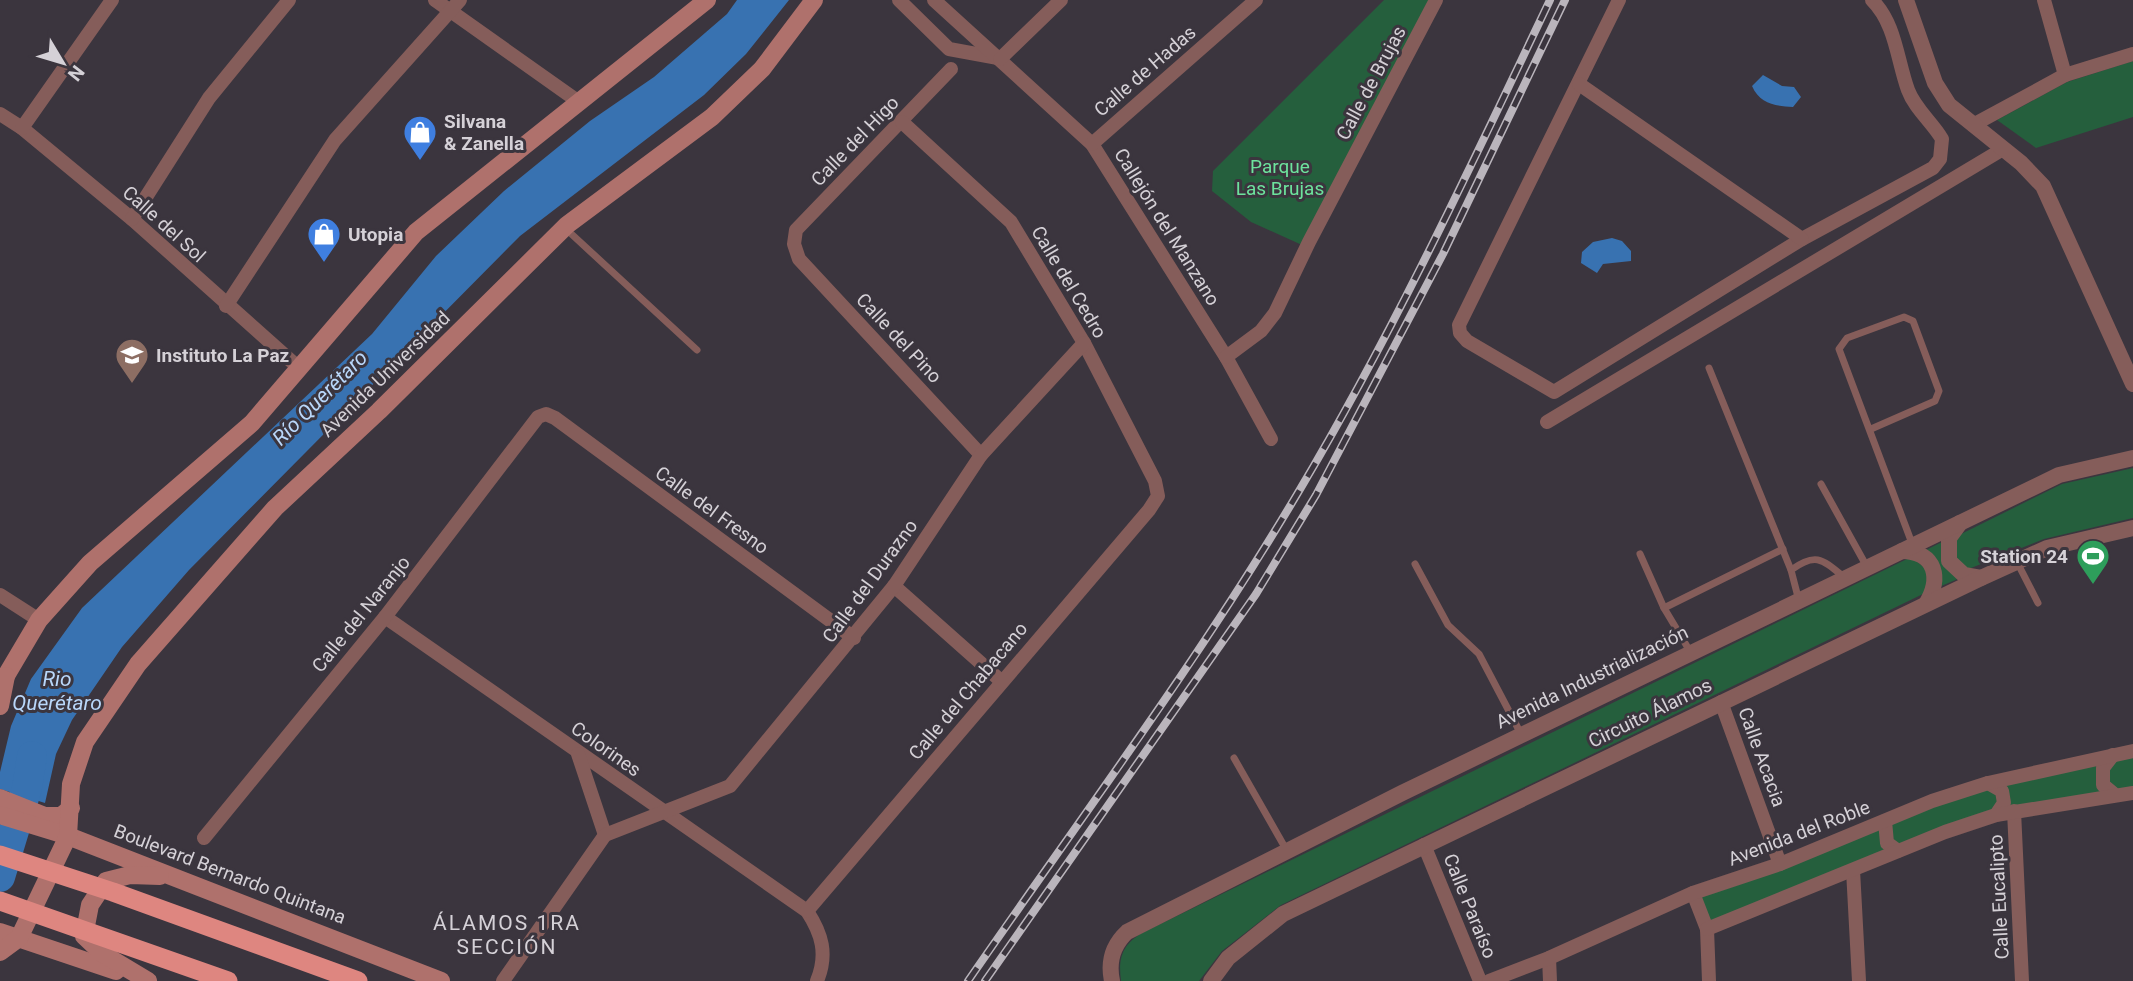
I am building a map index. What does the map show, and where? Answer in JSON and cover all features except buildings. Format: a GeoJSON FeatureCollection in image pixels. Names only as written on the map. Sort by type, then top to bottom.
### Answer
{"type":"FeatureCollection","features":[{"type":"Feature","properties":{"kind":"highway"},"geometry":{"type":"LineString","coordinates":[[0,855],[277,950],[358,981]]}},
{"type":"Feature","properties":{"kind":"highway"},"geometry":{"type":"LineString","coordinates":[[0,901],[228,981]]}},
{"type":"Feature","properties":{"kind":"main road"},"geometry":{"type":"LineString","coordinates":[[0,706],[3,681],[39,620],[90,563],[252,423],[416,232],[706,0]]}},
{"type":"Feature","properties":{"kind":"main road","name":"Avenida Universidad"},"geometry":{"type":"LineString","coordinates":[[19,938],[68,836],[71,784],[85,742],[138,664],[275,508],[379,411],[565,227],[712,117],[762,69],[814,0]]}},
{"type":"Feature","properties":{"kind":"main road"},"geometry":{"type":"LineString","coordinates":[[0,798],[45,816],[61,816],[71,808]]}},
{"type":"Feature","properties":{"kind":"main road","name":"Boulevard Bernardo Quintana"},"geometry":{"type":"LineString","coordinates":[[0,815],[68,836],[441,981]]}},
{"type":"Feature","properties":{"kind":"main road"},"geometry":{"type":"LineString","coordinates":[[148,981],[103,954],[84,936],[90,905],[106,881],[130,875],[174,877]]}},
{"type":"Feature","properties":{"kind":"main road"},"geometry":{"type":"LineString","coordinates":[[0,932],[142,981]]}},
{"type":"Feature","properties":{"kind":"main road"},"geometry":{"type":"LineString","coordinates":[[0,952],[19,938]]}},
{"type":"Feature","properties":{"kind":"street"},"geometry":{"type":"LineString","coordinates":[[22,128],[111,0]]}},
{"type":"Feature","properties":{"kind":"street"},"geometry":{"type":"LineString","coordinates":[[132,219],[209,98],[289,0]]}},
{"type":"Feature","properties":{"kind":"street"},"geometry":{"type":"LineString","coordinates":[[435,0],[455,5],[579,102]]}},
{"type":"Feature","properties":{"kind":"street"},"geometry":{"type":"LineString","coordinates":[[900,0],[949,49],[1000,59],[1061,0]]}},
{"type":"Feature","properties":{"kind":"street","name":"Callejón del Manzano"},"geometry":{"type":"LineString","coordinates":[[934,0],[1092,144],[1226,357],[1271,439]]}},
{"type":"Feature","properties":{"kind":"street","name":"Calle de Hadas"},"geometry":{"type":"LineString","coordinates":[[1092,144],[1256,0]]}},
{"type":"Feature","properties":{"kind":"street","name":"Calle de Brujas"},"geometry":{"type":"LineString","coordinates":[[1226,357],[1261,331],[1275,313],[1309,242],[1436,0]]}},
{"type":"Feature","properties":{"kind":"street"},"geometry":{"type":"LineString","coordinates":[[1619,0],[1460,325],[1460,333],[1467,341],[1554,392],[1802,239],[1923,175],[1940,159],[1942,139],[1909,92],[1892,34],[1883,14],[1872,0]]}},
{"type":"Feature","properties":{"kind":"street"},"geometry":{"type":"LineString","coordinates":[[1906,0],[1935,83],[1949,106],[2003,149],[2043,186],[2133,384]]}},
{"type":"Feature","properties":{"kind":"street"},"geometry":{"type":"LineString","coordinates":[[2044,0],[2065,75]]}},
{"type":"Feature","properties":{"kind":"street"},"geometry":{"type":"LineString","coordinates":[[226,306],[335,140],[455,5]]}},
{"type":"Feature","properties":{"kind":"street"},"geometry":{"type":"LineString","coordinates":[[1973,125],[2065,75],[2133,54]]}},
{"type":"Feature","properties":{"kind":"street","name":"Calle del Higo"},"geometry":{"type":"LineString","coordinates":[[794,244],[796,230],[951,69]]}},
{"type":"Feature","properties":{"kind":"street"},"geometry":{"type":"LineString","coordinates":[[1579,84],[1802,239]]}},
{"type":"Feature","properties":{"kind":"street","name":"Calle del Sol"},"geometry":{"type":"LineString","coordinates":[[0,114],[22,128],[132,219],[226,306],[299,368]]}},
{"type":"Feature","properties":{"kind":"street","name":"Calle del Cedro"},"geometry":{"type":"LineString","coordinates":[[902,122],[1011,222],[1084,343],[1155,481],[1158,496]]}},
{"type":"Feature","properties":{"kind":"street"},"geometry":{"type":"LineString","coordinates":[[1547,422],[2003,149]]}},
{"type":"Feature","properties":{"kind":"street","name":"Calle del Pino"},"geometry":{"type":"LineString","coordinates":[[794,244],[799,258],[981,454]]}},
{"type":"Feature","properties":{"kind":"street","name":"Calle del Durazno"},"geometry":{"type":"LineString","coordinates":[[605,835],[730,786],[894,586],[981,454],[1084,343]]}},
{"type":"Feature","properties":{"kind":"street","name":"Calle del Naranjo"},"geometry":{"type":"LineString","coordinates":[[204,838],[384,617],[538,417],[546,414]]}},
{"type":"Feature","properties":{"kind":"street","name":"Calle del Fresno"},"geometry":{"type":"LineString","coordinates":[[546,414],[854,638]]}},
{"type":"Feature","properties":{"kind":"street","name":"Avenida Industrialización"},"geometry":{"type":"LineString","coordinates":[[1112,981],[1110,962],[1114,950],[1127,932],[1522,735],[2059,475],[2133,458]]}},
{"type":"Feature","properties":{"kind":"street","name":"Calle del Chabacano"},"geometry":{"type":"LineString","coordinates":[[807,911],[1149,510],[1158,496]]}},
{"type":"Feature","properties":{"kind":"street"},"geometry":{"type":"LineString","coordinates":[[1960,523],[1949,538],[1949,561],[1964,575],[1981,578]]}},
{"type":"Feature","properties":{"kind":"street","name":"Circuito Álamos"},"geometry":{"type":"LineString","coordinates":[[1210,981],[1228,958],[1283,914],[2047,548],[2133,528]]}},
{"type":"Feature","properties":{"kind":"street"},"geometry":{"type":"LineString","coordinates":[[1908,548],[1919,554],[1934,569],[1936,589],[1926,604]]}},
{"type":"Feature","properties":{"kind":"street"},"geometry":{"type":"LineString","coordinates":[[894,586],[1001,681]]}},
{"type":"Feature","properties":{"kind":"street"},"geometry":{"type":"LineString","coordinates":[[0,595],[39,620]]}},
{"type":"Feature","properties":{"kind":"street","name":"Colorines"},"geometry":{"type":"LineString","coordinates":[[384,617],[807,911]]}},
{"type":"Feature","properties":{"kind":"street","name":"Calle Acacia"},"geometry":{"type":"LineString","coordinates":[[1721,702],[1780,864]]}},
{"type":"Feature","properties":{"kind":"street","name":"Avenida del Roble"},"geometry":{"type":"LineString","coordinates":[[1489,981],[1549,958],[1693,893],[1780,864],[1932,801],[1988,783],[2133,751]]}},
{"type":"Feature","properties":{"kind":"street"},"geometry":{"type":"LineString","coordinates":[[503,981],[605,835],[578,754]]}},
{"type":"Feature","properties":{"kind":"street"},"geometry":{"type":"LineString","coordinates":[[2113,755],[2103,768],[2103,785],[2115,795]]}},
{"type":"Feature","properties":{"kind":"street"},"geometry":{"type":"LineString","coordinates":[[1988,783],[2002,791],[2004,803],[1996,815]]}},
{"type":"Feature","properties":{"kind":"street"},"geometry":{"type":"LineString","coordinates":[[1706,929],[1898,851],[1996,815],[2133,793]]}},
{"type":"Feature","properties":{"kind":"street","name":"Calle Eucalipto"},"geometry":{"type":"LineString","coordinates":[[2014,811],[2022,981]]}},
{"type":"Feature","properties":{"kind":"street"},"geometry":{"type":"LineString","coordinates":[[1885,821],[1887,843],[1898,851]]}},
{"type":"Feature","properties":{"kind":"street","name":"Calle Paraíso"},"geometry":{"type":"LineString","coordinates":[[1424,845],[1480,981]]}},
{"type":"Feature","properties":{"kind":"street"},"geometry":{"type":"LineString","coordinates":[[1853,870],[1859,981]]}},
{"type":"Feature","properties":{"kind":"street"},"geometry":{"type":"LineString","coordinates":[[1693,893],[1706,929],[1709,981]]}},
{"type":"Feature","properties":{"kind":"street"},"geometry":{"type":"LineString","coordinates":[[807,911],[821,932],[824,965],[817,981]]}},
{"type":"Feature","properties":{"kind":"street"},"geometry":{"type":"LineString","coordinates":[[1549,958],[1550,981]]}},
{"type":"Feature","properties":{"kind":"lane"},"geometry":{"type":"LineString","coordinates":[[565,227],[696,350]]}},
{"type":"Feature","properties":{"kind":"lane"},"geometry":{"type":"LineString","coordinates":[[1871,429],[1935,401],[1939,391],[1913,321],[1904,317],[1847,338],[1839,349],[1871,429],[1908,548]]}},
{"type":"Feature","properties":{"kind":"lane"},"geometry":{"type":"LineString","coordinates":[[1709,368],[1783,549],[1799,601]]}},
{"type":"Feature","properties":{"kind":"lane"},"geometry":{"type":"LineString","coordinates":[[1821,484],[1867,568]]}},
{"type":"Feature","properties":{"kind":"lane"},"geometry":{"type":"LineString","coordinates":[[1664,608],[1783,549]]}},
{"type":"Feature","properties":{"kind":"lane"},"geometry":{"type":"LineString","coordinates":[[1640,554],[1664,608],[1691,653]]}},
{"type":"Feature","properties":{"kind":"lane"},"geometry":{"type":"LineString","coordinates":[[1791,570],[1807,558],[1819,559],[1845,578]]}},
{"type":"Feature","properties":{"kind":"lane"},"geometry":{"type":"LineString","coordinates":[[2017,562],[2038,604]]}},
{"type":"Feature","properties":{"kind":"lane"},"geometry":{"type":"LineString","coordinates":[[1415,564],[1448,625],[1479,654],[1522,735]]}},
{"type":"Feature","properties":{"kind":"lane"},"geometry":{"type":"LineString","coordinates":[[1234,758],[1287,851]]}},
{"type":"Feature","properties":{"kind":"green space","name":"Parque Las Brujas"},"geometry":{"type":"Polygon","coordinates":[[[1384,0],[1430,0],[1302,245],[1251,222],[1212,191],[1213,171],[1384,0]]]}},
{"type":"Feature","properties":{"kind":"green space"},"geometry":{"type":"Polygon","coordinates":[[[2133,61],[2133,117],[2036,148],[1997,120],[2067,82],[2133,61]]]}},
{"type":"Feature","properties":{"kind":"green space"},"geometry":{"type":"Polygon","coordinates":[[[2133,468],[2133,518],[2044,539],[1966,570],[1954,558],[1957,536],[2062,484],[2133,468]]]}},
{"type":"Feature","properties":{"kind":"green space"},"geometry":{"type":"Polygon","coordinates":[[[1944,541],[1960,578],[1939,587],[1924,551],[1944,541]]]}},
{"type":"Feature","properties":{"kind":"green space"},"geometry":{"type":"Polygon","coordinates":[[[1911,557],[1929,571],[1930,588],[1923,594],[1281,905],[1222,951],[1199,981],[1121,981],[1120,965],[1123,953],[1130,942],[1142,933],[1911,557]]]}},
{"type":"Feature","properties":{"kind":"green space"},"geometry":{"type":"Polygon","coordinates":[[[2133,751],[2133,793],[2014,811],[1707,929],[1693,893],[1932,801],[2133,751]]]}},
{"type":"Feature","properties":{"kind":"water","name":"Rio Querétaro"},"geometry":{"type":"Polygon","coordinates":[[[737,0],[789,0],[746,54],[704,95],[520,236],[189,570],[122,647],[72,720],[56,754],[45,803],[0,789],[0,772],[11,726],[31,679],[82,608],[372,334],[436,256],[504,191],[590,121],[654,77],[727,14],[737,0]]]}},
{"type":"Feature","properties":{"kind":"water"},"geometry":{"type":"Polygon","coordinates":[[[1763,75],[1782,86],[1794,87],[1801,97],[1793,107],[1774,105],[1764,100],[1752,86],[1763,75]]]}},
{"type":"Feature","properties":{"kind":"water"},"geometry":{"type":"Polygon","coordinates":[[[1612,238],[1622,241],[1631,251],[1631,261],[1603,264],[1597,273],[1581,263],[1582,252],[1593,242],[1612,238]]]}},
{"type":"Feature","properties":{"kind":"waterway","name":"Río Querétaro"},"geometry":{"type":"LineString","coordinates":[[0,877],[27,788],[32,756]]}},
{"type":"Feature","properties":{"kind":"railway"},"geometry":{"type":"LineString","coordinates":[[968,981],[1180,678],[1299,491],[1399,310],[1550,0]]}},
{"type":"Feature","properties":{"kind":"railway"},"geometry":{"type":"LineString","coordinates":[[985,981],[1256,594],[1316,495],[1443,254],[1565,0]]}},
{"type":"Feature","properties":{"kind":"place","name":"Silvana & Zanella"},"geometry":{"type":"Point","coordinates":[420,162]}},
{"type":"Feature","properties":{"kind":"place","name":"Utopia"},"geometry":{"type":"Point","coordinates":[324,264]}},
{"type":"Feature","properties":{"kind":"place","name":"Instituto La Paz"},"geometry":{"type":"Point","coordinates":[132,385]}},
{"type":"Feature","properties":{"kind":"place","name":"Station 24"},"geometry":{"type":"Point","coordinates":[2093,586]}},
{"type":"Feature","properties":{"kind":"district","name":"ÁLAMOS 1RA SECCIÓN"},"geometry":{"type":"Point","coordinates":[507,935]}}]}
